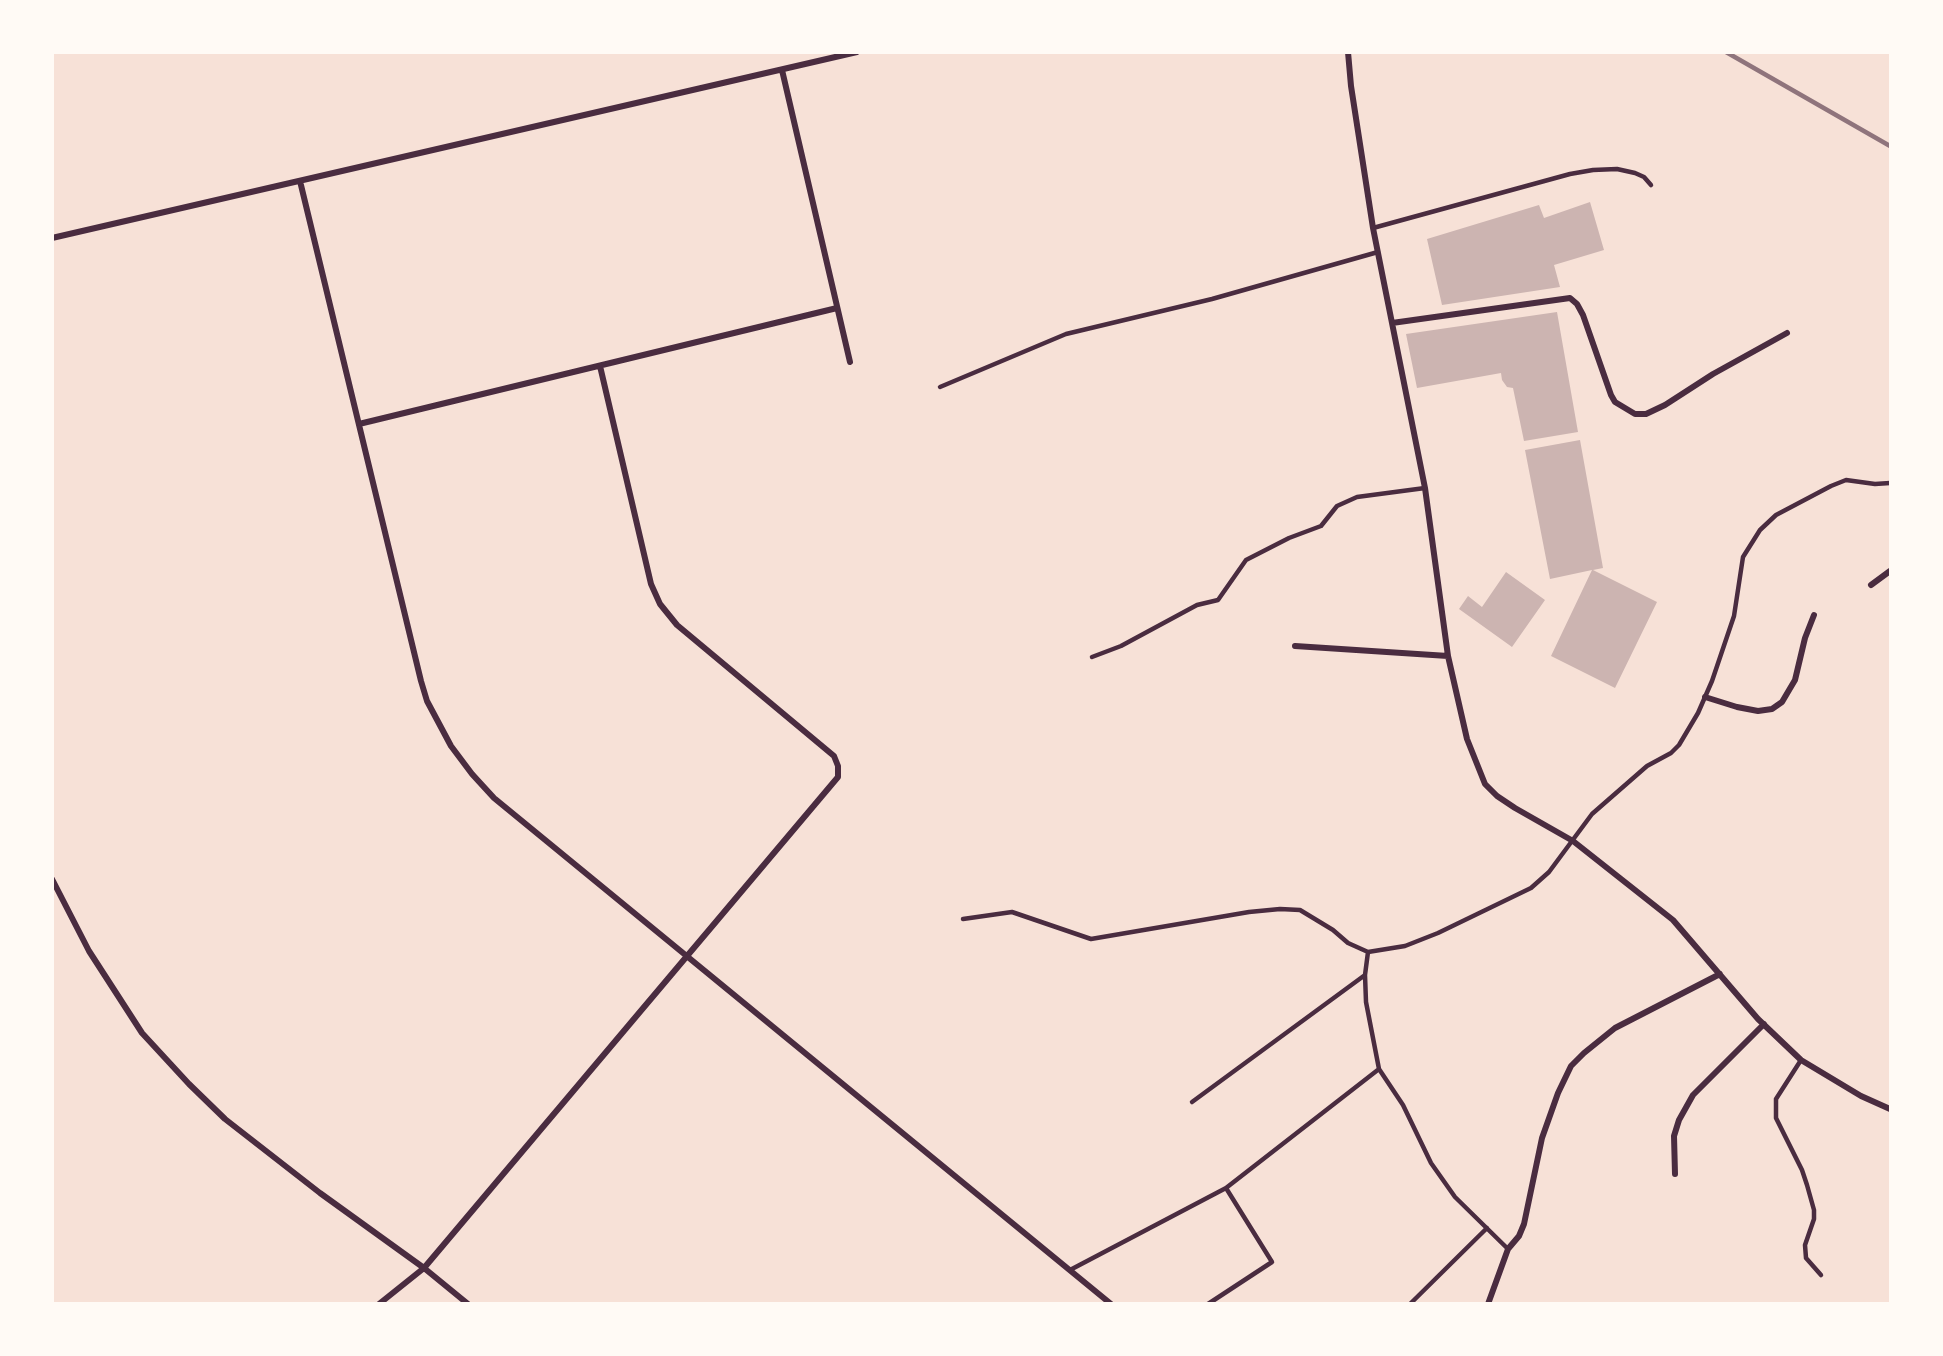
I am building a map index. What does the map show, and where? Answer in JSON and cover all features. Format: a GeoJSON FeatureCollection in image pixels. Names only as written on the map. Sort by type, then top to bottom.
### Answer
{"type":"FeatureCollection","features":[{"type":"Feature","properties":{"kind":"street"},"geometry":{"type":"LineString","coordinates":[[52,238],[857,52]]}},
{"type":"Feature","properties":{"kind":"street"},"geometry":{"type":"LineString","coordinates":[[1348,52],[1351,87],[1373,228],[1425,488],[1448,656],[1467,740],[1485,783],[1497,796],[1515,808],[1574,841],[1673,920],[1764,1024],[1801,1060],[1890,1109]]}},
{"type":"Feature","properties":{"kind":"street"},"geometry":{"type":"LineString","coordinates":[[782,70],[850,362]]}},
{"type":"Feature","properties":{"kind":"street"},"geometry":{"type":"LineString","coordinates":[[300,181],[424,691],[436,720],[472,774],[494,798],[1111,1304]]}},
{"type":"Feature","properties":{"kind":"street"},"geometry":{"type":"LineString","coordinates":[[1392,323],[1570,298],[1577,304],[1583,315],[1615,402],[1635,414],[1646,414],[1665,405],[1713,374],[1787,333]]}},
{"type":"Feature","properties":{"kind":"street"},"geometry":{"type":"LineString","coordinates":[[359,424],[837,308]]}},
{"type":"Feature","properties":{"kind":"street"},"geometry":{"type":"LineString","coordinates":[[379,1304],[424,1268],[838,777],[838,766],[834,756],[677,624],[660,604],[651,584],[600,366]]}},
{"type":"Feature","properties":{"kind":"street"},"geometry":{"type":"LineString","coordinates":[[1871,585],[1890,571]]}},
{"type":"Feature","properties":{"kind":"street"},"geometry":{"type":"LineString","coordinates":[[1705,697],[1758,711],[1772,708],[1782,702],[1790,692],[1795,680],[1805,638],[1814,615]]}},
{"type":"Feature","properties":{"kind":"street"},"geometry":{"type":"LineString","coordinates":[[1295,646],[1448,656]]}},
{"type":"Feature","properties":{"kind":"street"},"geometry":{"type":"LineString","coordinates":[[52,879],[89,951],[142,1033],[189,1084],[225,1119],[320,1193],[424,1268],[468,1304]]}},
{"type":"Feature","properties":{"kind":"street"},"geometry":{"type":"LineString","coordinates":[[1488,1304],[1508,1249],[1519,1236],[1524,1224],[1542,1138],[1558,1093],[1571,1066],[1615,1029],[1720,974]]}},
{"type":"Feature","properties":{"kind":"street"},"geometry":{"type":"LineString","coordinates":[[1675,1174],[1674,1136],[1678,1120],[1693,1095],[1764,1024]]}},
{"type":"Feature","properties":{"kind":"lane"},"geometry":{"type":"LineString","coordinates":[[1373,228],[1570,174],[1593,170],[1635,173],[1644,177],[1651,185]]}},
{"type":"Feature","properties":{"kind":"lane"},"geometry":{"type":"LineString","coordinates":[[940,387],[1066,334],[1212,299],[1378,252]]}},
{"type":"Feature","properties":{"kind":"lane"},"geometry":{"type":"LineString","coordinates":[[963,919],[1012,912],[1091,939],[1249,912],[1300,910],[1348,943],[1368,952],[1405,946],[1438,933],[1531,888],[1549,872],[1592,814],[1647,766],[1671,753],[1679,745],[1705,697],[1734,616],[1743,557],[1760,530],[1776,514],[1846,480],[1875,484],[1890,483]]}},
{"type":"Feature","properties":{"kind":"lane"},"geometry":{"type":"LineString","coordinates":[[1092,657],[1121,646],[1197,605],[1218,600],[1246,560],[1257,552],[1321,526],[1337,506],[1357,497],[1425,488]]}},
{"type":"Feature","properties":{"kind":"lane"},"geometry":{"type":"LineString","coordinates":[[1368,952],[1365,975],[1366,1002],[1379,1069],[1403,1105],[1431,1163],[1455,1197],[1508,1249]]}},
{"type":"Feature","properties":{"kind":"lane"},"geometry":{"type":"LineString","coordinates":[[1192,1102],[1365,975]]}},
{"type":"Feature","properties":{"kind":"lane"},"geometry":{"type":"LineString","coordinates":[[1801,1060],[1776,1099],[1776,1118],[1802,1170],[1810,1195],[1814,1219],[1804,1245],[1806,1258],[1821,1275]]}},
{"type":"Feature","properties":{"kind":"lane"},"geometry":{"type":"LineString","coordinates":[[1070,1270],[1226,1188],[1379,1069]]}},
{"type":"Feature","properties":{"kind":"lane"},"geometry":{"type":"LineString","coordinates":[[1208,1304],[1272,1262],[1226,1188]]}},
{"type":"Feature","properties":{"kind":"lane"},"geometry":{"type":"LineString","coordinates":[[1410,1304],[1487,1228]]}},
{"type":"Feature","properties":{"kind":"building"},"geometry":{"type":"Polygon","coordinates":[[[1590,202],[1604,250],[1554,265],[1560,287],[1442,305],[1427,239],[1539,205],[1544,218],[1590,202]]]}},
{"type":"Feature","properties":{"kind":"building"},"geometry":{"type":"Polygon","coordinates":[[[1557,312],[1578,432],[1524,441],[1513,388],[1507,387],[1502,380],[1501,373],[1417,388],[1406,334],[1557,312]]]}},
{"type":"Feature","properties":{"kind":"building"},"geometry":{"type":"Polygon","coordinates":[[[1580,440],[1603,568],[1593,570],[1657,602],[1615,688],[1551,656],[1592,570],[1550,579],[1525,450],[1580,440]]]}},
{"type":"Feature","properties":{"kind":"building"},"geometry":{"type":"Polygon","coordinates":[[[1506,572],[1545,600],[1512,647],[1459,609],[1468,596],[1482,607],[1506,572]]]}},
{"type":"Feature","properties":{"kind":"railway"},"geometry":{"type":"LineString","coordinates":[[1726,52],[1890,146]]}}]}
